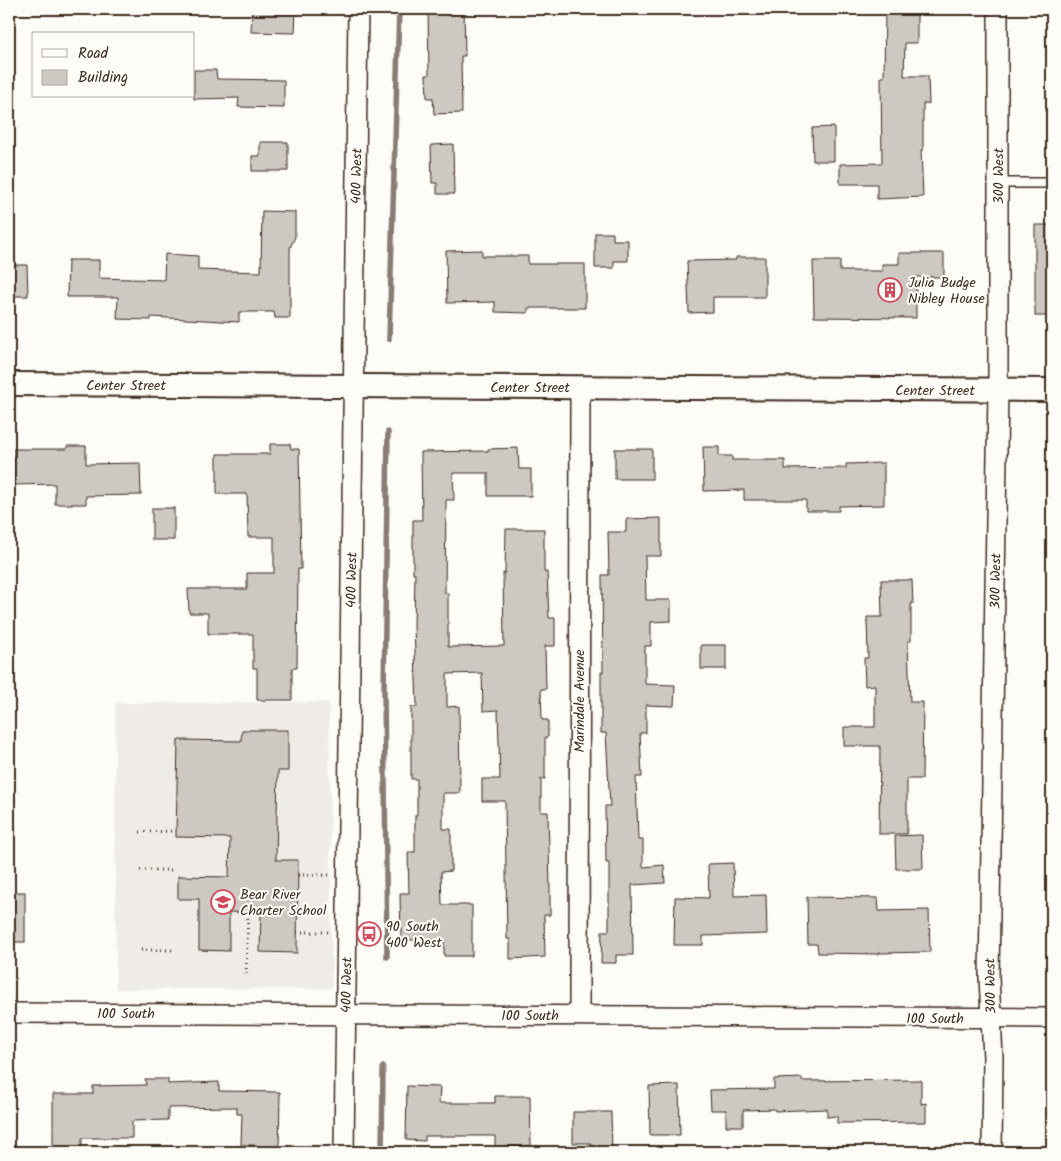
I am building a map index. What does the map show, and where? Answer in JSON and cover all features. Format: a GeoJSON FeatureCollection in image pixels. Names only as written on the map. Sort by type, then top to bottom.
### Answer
{"type":"FeatureCollection","features":[{"type":"Feature","properties":{"kind":"street","name":"400 West"},"geometry":{"type":"LineString","coordinates":[[344,1152],[358,9]]}},
{"type":"Feature","properties":{"kind":"street","name":"300 West"},"geometry":{"type":"LineString","coordinates":[[992,1152],[993,1058],[989,977],[998,390],[998,9]]}},
{"type":"Feature","properties":{"kind":"street","name":"Center Street"},"geometry":{"type":"LineString","coordinates":[[9,384],[1052,390]]}},
{"type":"Feature","properties":{"kind":"street","name":"Marindale Avenue"},"geometry":{"type":"LineString","coordinates":[[579,1016],[580,387]]}},
{"type":"Feature","properties":{"kind":"street","name":"100 South"},"geometry":{"type":"LineString","coordinates":[[9,1013],[1052,1018]]}},
{"type":"Feature","properties":{"kind":"lane"},"geometry":{"type":"LineString","coordinates":[[998,183],[1052,183]]}},
{"type":"Feature","properties":{"kind":"path"},"geometry":{"type":"LineString","coordinates":[[140,832],[174,831]]}},
{"type":"Feature","properties":{"kind":"path"},"geometry":{"type":"LineString","coordinates":[[140,870],[174,870]]}},
{"type":"Feature","properties":{"kind":"path"},"geometry":{"type":"LineString","coordinates":[[298,875],[333,875]]}},
{"type":"Feature","properties":{"kind":"path"},"geometry":{"type":"LineString","coordinates":[[246,974],[248,912]]}},
{"type":"Feature","properties":{"kind":"path"},"geometry":{"type":"LineString","coordinates":[[297,932],[328,932]]}},
{"type":"Feature","properties":{"kind":"path"},"geometry":{"type":"LineString","coordinates":[[142,950],[174,950]]}},
{"type":"Feature","properties":{"kind":"shaded area","name":"Bear River Charter School"},"geometry":{"type":"Polygon","coordinates":[[[329,702],[332,989],[116,989],[115,703],[329,702]]]}},
{"type":"Feature","properties":{"kind":"building"},"geometry":{"type":"Polygon","coordinates":[[[252,9],[296,9],[295,33],[251,32],[252,9]]]}},
{"type":"Feature","properties":{"kind":"building"},"geometry":{"type":"Polygon","coordinates":[[[428,9],[464,9],[465,56],[461,56],[462,113],[434,114],[433,98],[427,98],[426,75],[429,75],[428,9]]]}},
{"type":"Feature","properties":{"kind":"building"},"geometry":{"type":"Polygon","coordinates":[[[885,9],[917,9],[917,43],[905,43],[904,76],[928,76],[929,104],[923,104],[923,150],[921,150],[923,197],[877,199],[877,184],[840,184],[840,164],[882,163],[881,77],[884,77],[885,9]]]}},
{"type":"Feature","properties":{"kind":"building"},"geometry":{"type":"Polygon","coordinates":[[[195,70],[216,70],[217,79],[284,80],[284,108],[238,107],[239,98],[194,99],[195,70]]]}},
{"type":"Feature","properties":{"kind":"building"},"geometry":{"type":"Polygon","coordinates":[[[834,127],[834,161],[813,161],[812,128],[834,127]]]}},
{"type":"Feature","properties":{"kind":"building"},"geometry":{"type":"Polygon","coordinates":[[[260,142],[288,142],[288,171],[252,171],[252,156],[260,156],[260,142]]]}},
{"type":"Feature","properties":{"kind":"building"},"geometry":{"type":"Polygon","coordinates":[[[453,144],[454,194],[437,194],[437,183],[432,183],[431,145],[453,144]]]}},
{"type":"Feature","properties":{"kind":"building"},"geometry":{"type":"Polygon","coordinates":[[[262,211],[295,212],[295,237],[290,248],[290,318],[275,318],[274,312],[239,312],[239,322],[151,317],[151,320],[117,319],[118,297],[67,297],[68,260],[99,260],[99,278],[164,280],[165,254],[198,256],[198,270],[261,272],[262,211]]]}},
{"type":"Feature","properties":{"kind":"building"},"geometry":{"type":"Polygon","coordinates":[[[1035,225],[1052,225],[1052,316],[1035,316],[1035,225]]]}},
{"type":"Feature","properties":{"kind":"building"},"geometry":{"type":"Polygon","coordinates":[[[595,233],[613,233],[613,240],[628,240],[628,261],[614,261],[614,268],[595,268],[595,233]]]}},
{"type":"Feature","properties":{"kind":"building"},"geometry":{"type":"Polygon","coordinates":[[[482,250],[482,256],[528,256],[528,264],[585,264],[585,308],[528,308],[528,313],[495,312],[495,302],[447,303],[446,251],[482,250]]]}},
{"type":"Feature","properties":{"kind":"building"},"geometry":{"type":"Polygon","coordinates":[[[899,253],[944,253],[944,277],[916,277],[916,318],[814,317],[813,261],[840,261],[840,271],[882,271],[882,264],[899,264],[899,253]]]}},
{"type":"Feature","properties":{"kind":"building"},"geometry":{"type":"Polygon","coordinates":[[[736,257],[765,257],[765,297],[713,297],[713,312],[689,313],[687,261],[736,260],[736,257]]]}},
{"type":"Feature","properties":{"kind":"building"},"geometry":{"type":"Polygon","coordinates":[[[9,265],[27,265],[28,296],[9,296],[9,265]]]}},
{"type":"Feature","properties":{"kind":"building"},"geometry":{"type":"Polygon","coordinates":[[[270,444],[290,444],[291,449],[299,449],[301,569],[298,569],[297,668],[292,668],[292,700],[257,700],[257,668],[253,668],[253,634],[208,634],[208,613],[189,613],[188,589],[247,589],[247,573],[274,573],[274,537],[248,537],[247,494],[217,494],[217,454],[270,454],[270,444]]]}},
{"type":"Feature","properties":{"kind":"building"},"geometry":{"type":"Polygon","coordinates":[[[67,446],[86,446],[86,464],[140,463],[141,495],[86,496],[86,504],[55,504],[55,484],[14,485],[13,449],[67,449],[67,446]]]}},
{"type":"Feature","properties":{"kind":"building"},"geometry":{"type":"Polygon","coordinates":[[[703,447],[719,447],[719,456],[732,456],[732,460],[785,460],[785,469],[846,468],[846,464],[884,463],[884,505],[839,506],[839,511],[806,511],[806,500],[744,500],[744,490],[704,491],[703,447]]]}},
{"type":"Feature","properties":{"kind":"building"},"geometry":{"type":"Polygon","coordinates":[[[518,448],[519,469],[531,469],[531,496],[488,496],[488,473],[453,473],[454,500],[446,500],[445,593],[448,593],[448,647],[504,646],[503,573],[505,573],[506,529],[544,529],[544,572],[547,572],[549,618],[555,618],[555,646],[545,646],[546,689],[541,689],[542,720],[548,720],[548,737],[545,737],[545,779],[541,779],[541,812],[548,812],[550,887],[550,915],[544,915],[545,957],[510,959],[510,939],[507,939],[505,801],[482,801],[482,779],[500,779],[498,710],[483,711],[482,673],[447,674],[447,707],[459,706],[460,793],[443,793],[443,829],[451,829],[451,871],[441,872],[442,905],[472,905],[472,956],[444,956],[444,940],[401,940],[400,893],[409,893],[408,852],[415,852],[415,815],[417,815],[417,779],[411,779],[411,707],[417,707],[413,520],[422,520],[421,452],[488,451],[488,449],[518,448]]]}},
{"type":"Feature","properties":{"kind":"building"},"geometry":{"type":"Polygon","coordinates":[[[615,449],[652,449],[652,479],[615,479],[615,449]]]}},
{"type":"Feature","properties":{"kind":"building"},"geometry":{"type":"Polygon","coordinates":[[[152,508],[174,508],[174,540],[152,540],[152,508]]]}},
{"type":"Feature","properties":{"kind":"building"},"geometry":{"type":"Polygon","coordinates":[[[661,518],[661,556],[645,556],[646,600],[671,600],[671,621],[651,622],[651,646],[645,646],[645,684],[675,685],[674,706],[646,705],[646,733],[640,733],[642,777],[636,777],[638,840],[643,840],[643,867],[664,865],[665,883],[632,885],[633,955],[616,955],[616,963],[601,963],[602,931],[609,931],[609,863],[606,863],[605,806],[610,806],[606,733],[601,733],[601,672],[603,672],[602,575],[609,575],[608,532],[626,532],[626,519],[661,518]]]}},
{"type":"Feature","properties":{"kind":"building"},"geometry":{"type":"Polygon","coordinates":[[[881,580],[912,580],[911,641],[908,641],[910,702],[923,702],[922,779],[907,779],[907,834],[879,834],[880,746],[844,746],[844,727],[875,727],[875,685],[865,686],[864,658],[868,658],[867,617],[882,617],[881,580]]]}},
{"type":"Feature","properties":{"kind":"building"},"geometry":{"type":"Polygon","coordinates":[[[701,645],[726,645],[726,669],[701,669],[701,645]]]}},
{"type":"Feature","properties":{"kind":"building","name":"Bear River Charter School"},"geometry":{"type":"Polygon","coordinates":[[[242,730],[288,730],[288,771],[278,771],[276,860],[298,860],[297,953],[260,952],[261,913],[229,912],[229,951],[199,950],[199,899],[178,899],[178,876],[229,877],[230,838],[176,837],[178,740],[241,741],[242,730]]]}},
{"type":"Feature","properties":{"kind":"building"},"geometry":{"type":"Polygon","coordinates":[[[922,835],[923,869],[896,869],[895,836],[922,835]]]}},
{"type":"Feature","properties":{"kind":"building"},"geometry":{"type":"Polygon","coordinates":[[[733,863],[734,896],[766,895],[767,934],[703,936],[703,945],[674,945],[675,897],[709,898],[708,864],[733,863]]]}},
{"type":"Feature","properties":{"kind":"building"},"geometry":{"type":"Polygon","coordinates":[[[9,892],[25,892],[25,942],[9,942],[9,892]]]}},
{"type":"Feature","properties":{"kind":"building"},"geometry":{"type":"Polygon","coordinates":[[[807,897],[878,898],[879,911],[929,910],[930,952],[879,954],[818,953],[817,944],[808,944],[807,897]]]}},
{"type":"Feature","properties":{"kind":"building"},"geometry":{"type":"Polygon","coordinates":[[[802,1078],[802,1081],[921,1080],[921,1104],[926,1103],[926,1122],[837,1123],[837,1116],[827,1117],[827,1109],[775,1111],[775,1109],[743,1110],[743,1126],[726,1126],[726,1110],[711,1110],[710,1090],[774,1089],[774,1079],[802,1078]]]}},
{"type":"Feature","properties":{"kind":"building"},"geometry":{"type":"Polygon","coordinates":[[[145,1079],[168,1079],[168,1084],[219,1082],[219,1091],[280,1092],[279,1152],[257,1152],[257,1145],[241,1145],[242,1114],[237,1114],[237,1107],[168,1108],[168,1120],[132,1121],[132,1138],[82,1138],[82,1152],[53,1152],[53,1094],[93,1094],[93,1086],[146,1085],[145,1079]]]}},
{"type":"Feature","properties":{"kind":"building"},"geometry":{"type":"Polygon","coordinates":[[[679,1085],[680,1135],[650,1135],[649,1086],[679,1085]]]}},
{"type":"Feature","properties":{"kind":"building"},"geometry":{"type":"Polygon","coordinates":[[[407,1086],[440,1087],[439,1103],[495,1103],[495,1096],[530,1096],[531,1146],[495,1147],[495,1136],[425,1136],[425,1141],[406,1140],[407,1086]]]}},
{"type":"Feature","properties":{"kind":"building"},"geometry":{"type":"Polygon","coordinates":[[[573,1112],[611,1112],[612,1152],[591,1152],[591,1143],[573,1143],[573,1112]]]}},
{"type":"Feature","properties":{"kind":"waterway"},"geometry":{"type":"LineString","coordinates":[[389,339],[399,9]]}},
{"type":"Feature","properties":{"kind":"waterway"},"geometry":{"type":"LineString","coordinates":[[387,957],[384,690],[388,432]]}},
{"type":"Feature","properties":{"kind":"waterway"},"geometry":{"type":"LineString","coordinates":[[382,1152],[383,1067]]}},
{"type":"Feature","properties":{"kind":"place","name":"Julia Budge Nibley House"},"geometry":{"type":"Point","coordinates":[890,290]}},
{"type":"Feature","properties":{"kind":"place","name":"Bear River Charter School"},"geometry":{"type":"Point","coordinates":[223,902]}},
{"type":"Feature","properties":{"kind":"place","name":"90 South 400 West"},"geometry":{"type":"Point","coordinates":[369,934]}}]}
